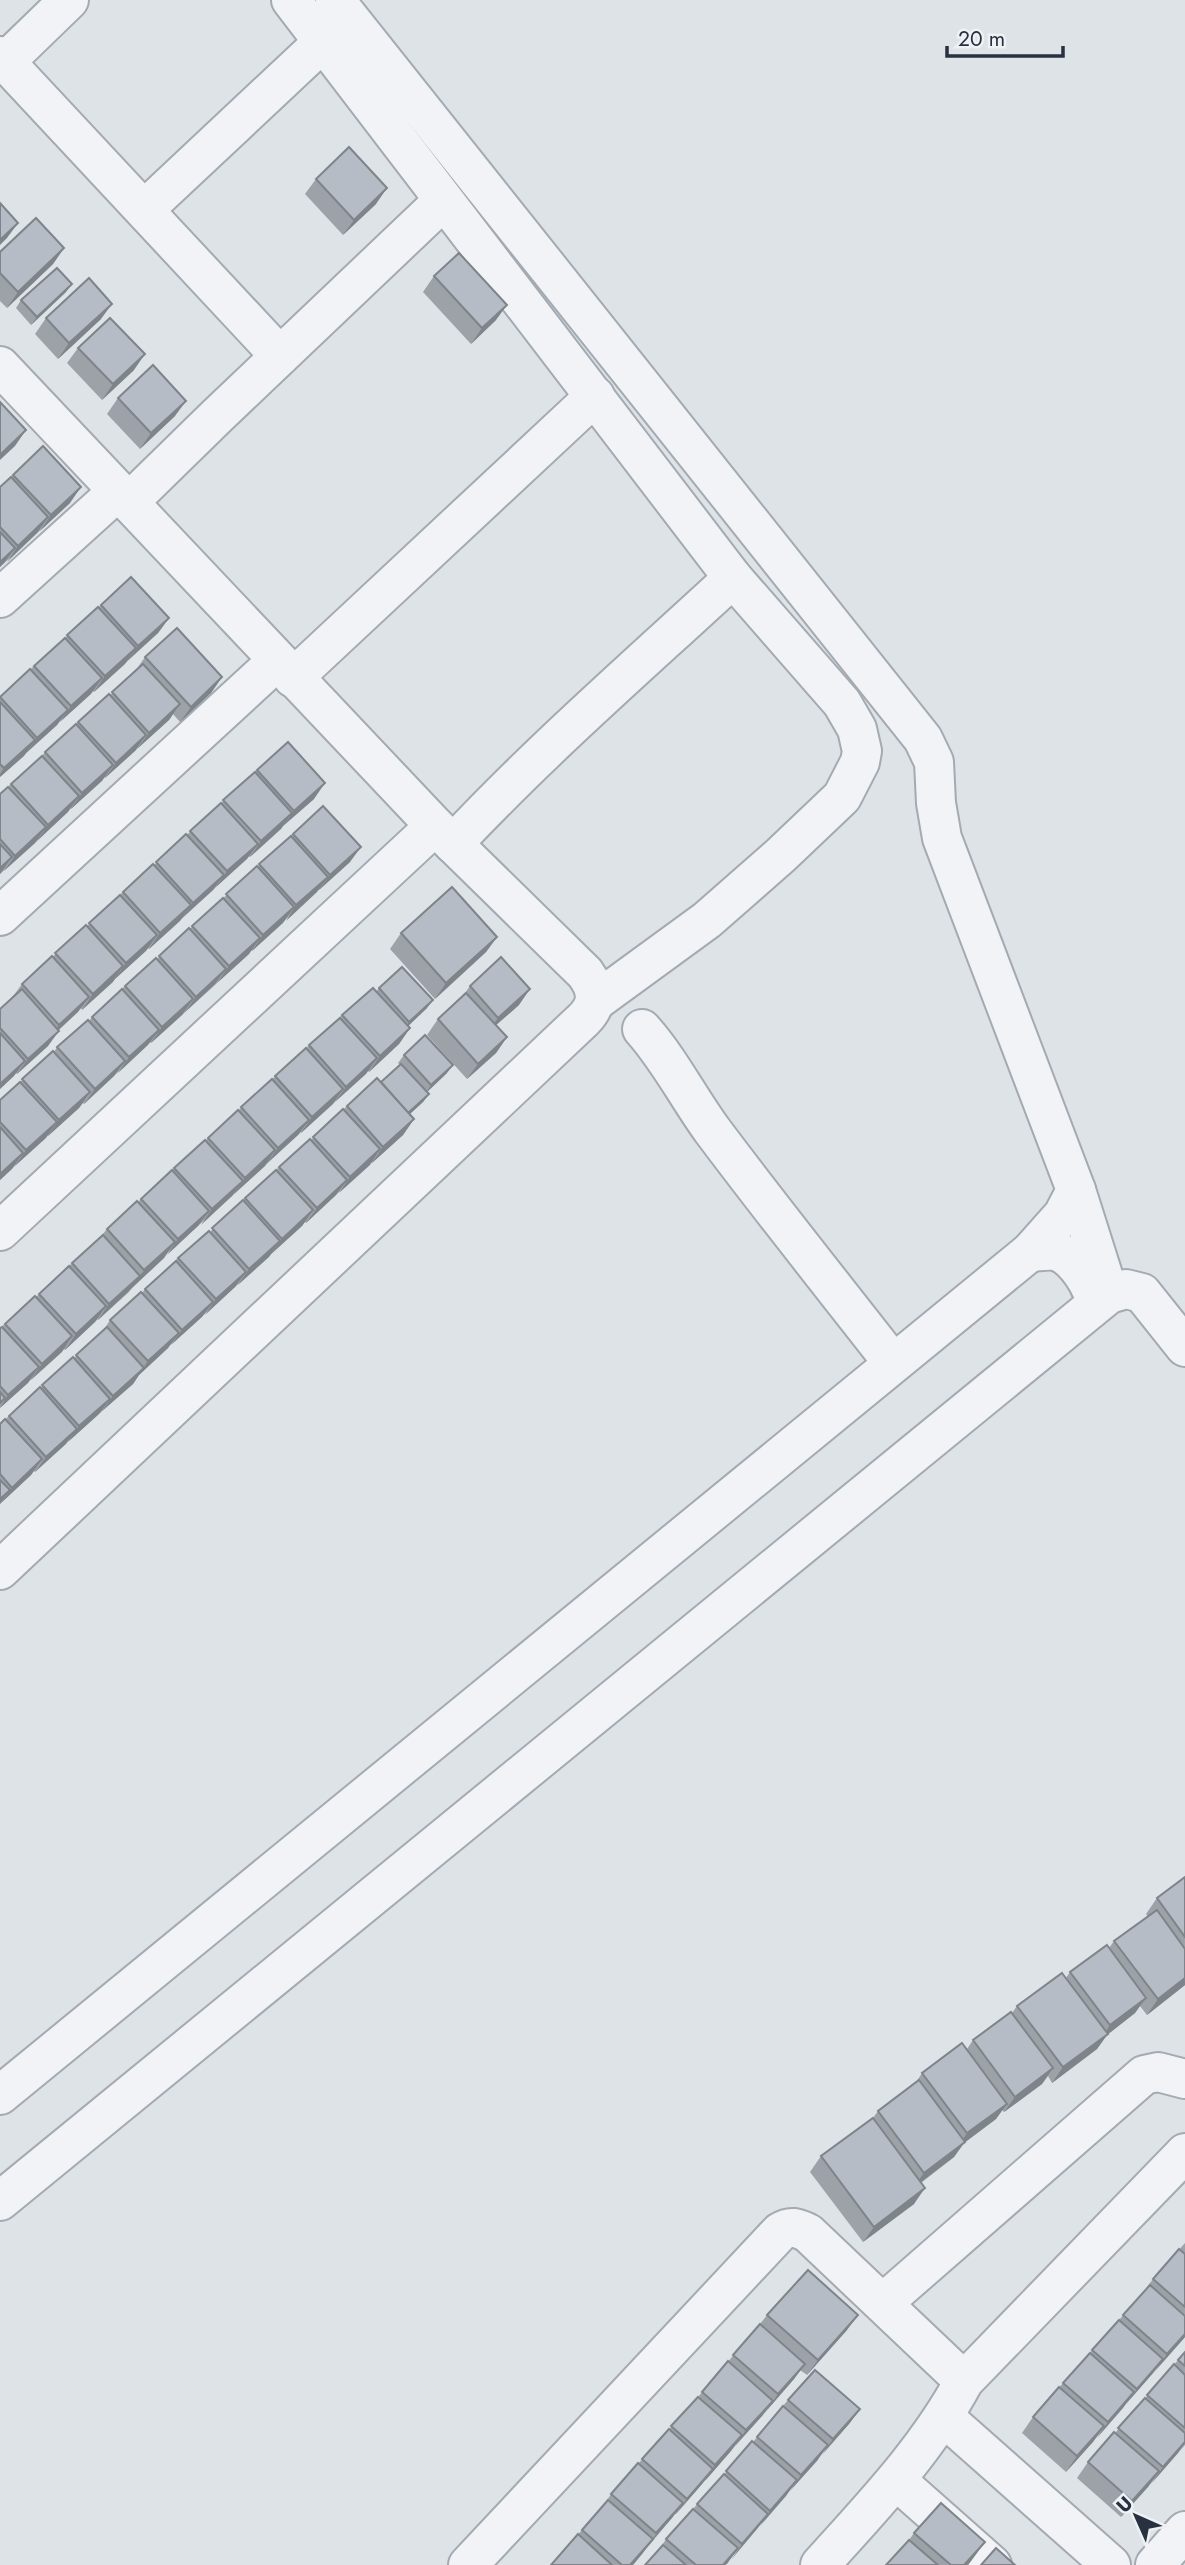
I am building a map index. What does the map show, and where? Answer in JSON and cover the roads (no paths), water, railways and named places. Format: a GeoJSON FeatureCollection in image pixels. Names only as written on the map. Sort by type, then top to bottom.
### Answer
{"type":"FeatureCollection","features":[{"type":"Feature","properties":{"kind":"street"},"geometry":{"type":"LineString","coordinates":[[69,0],[3,59],[280,356]]}},
{"type":"Feature","properties":{"kind":"street"},"geometry":{"type":"LineString","coordinates":[[291,0],[733,578],[851,715],[860,742],[860,762],[842,797],[707,920],[596,1001]]}},
{"type":"Feature","properties":{"kind":"street"},"geometry":{"type":"LineString","coordinates":[[335,0],[923,739],[934,762],[936,803],[942,838],[1076,1190],[1102,1300]]}},
{"type":"Feature","properties":{"kind":"street"},"geometry":{"type":"LineString","coordinates":[[145,209],[323,42]]}},
{"type":"Feature","properties":{"kind":"street"},"geometry":{"type":"LineString","coordinates":[[0,598],[123,496],[280,356],[443,201]]}},
{"type":"Feature","properties":{"kind":"street"},"geometry":{"type":"LineString","coordinates":[[0,366],[444,835],[585,973],[596,990],[596,1001],[591,1013],[0,1570]]}},
{"type":"Feature","properties":{"kind":"street"},"geometry":{"type":"LineString","coordinates":[[0,916],[595,396]]}},
{"type":"Feature","properties":{"kind":"street"},"geometry":{"type":"LineString","coordinates":[[0,1231],[444,835],[533,763],[733,578]]}},
{"type":"Feature","properties":{"kind":"street"},"geometry":{"type":"LineString","coordinates":[[642,1028],[656,1044],[713,1131],[893,1363]]}},
{"type":"Feature","properties":{"kind":"street"},"geometry":{"type":"LineString","coordinates":[[0,2095],[1030,1252],[1062,1215],[1076,1190]]}},
{"type":"Feature","properties":{"kind":"street"},"geometry":{"type":"LineString","coordinates":[[1030,1252],[1058,1251],[1066,1256],[1102,1300]]}},
{"type":"Feature","properties":{"kind":"street"},"geometry":{"type":"LineString","coordinates":[[0,2202],[1102,1300],[1126,1289],[1142,1293],[1185,1347]]}},
{"type":"Feature","properties":{"kind":"street"},"geometry":{"type":"LineString","coordinates":[[883,2303],[1144,2075],[1158,2072],[1185,2078]]}},
{"type":"Feature","properties":{"kind":"street"},"geometry":{"type":"LineString","coordinates":[[820,2565],[897,2480],[919,2448],[945,2418],[964,2381],[1185,2153]]}},
{"type":"Feature","properties":{"kind":"street"},"geometry":{"type":"LineString","coordinates":[[468,2565],[780,2232],[788,2227],[808,2233],[964,2381]]}},
{"type":"Feature","properties":{"kind":"street"},"geometry":{"type":"LineString","coordinates":[[945,2418],[1111,2565]]}},
{"type":"Feature","properties":{"kind":"street"},"geometry":{"type":"LineString","coordinates":[[897,2480],[992,2565]]}},
{"type":"Feature","properties":{"kind":"street"},"geometry":{"type":"LineString","coordinates":[[1155,2565],[1185,2531]]}}]}
